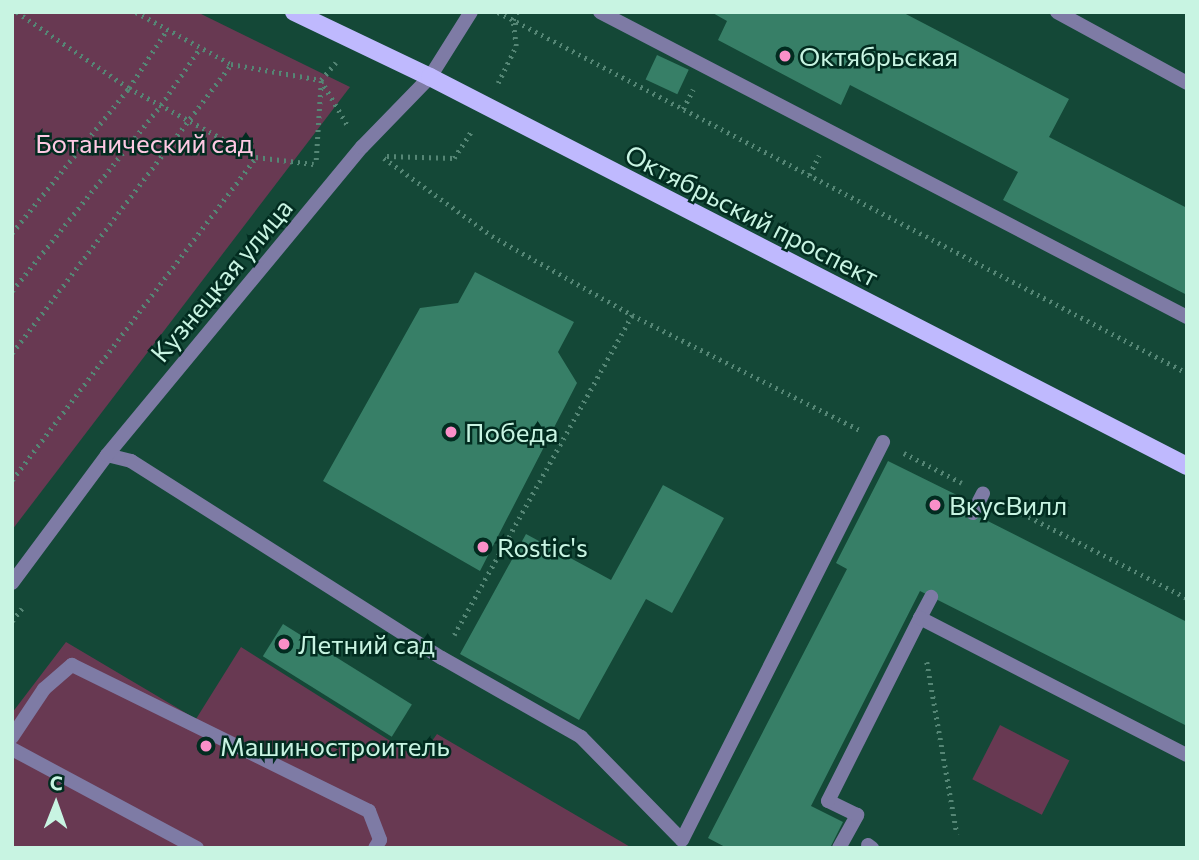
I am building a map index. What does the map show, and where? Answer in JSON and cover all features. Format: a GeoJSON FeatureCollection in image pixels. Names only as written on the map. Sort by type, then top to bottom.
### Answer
{"type":"FeatureCollection","features":[{"type":"Feature","properties":{"kind":"main road","name":"Октябрьский проспект"},"geometry":{"type":"LineString","coordinates":[[294,12],[430,77],[1187,466]]}},
{"type":"Feature","properties":{"kind":"street","name":"Кузнецкая улица"},"geometry":{"type":"LineString","coordinates":[[12,583],[107,455],[362,148],[430,77],[471,12]]}},
{"type":"Feature","properties":{"kind":"street"},"geometry":{"type":"LineString","coordinates":[[600,12],[1187,317]]}},
{"type":"Feature","properties":{"kind":"street"},"geometry":{"type":"LineString","coordinates":[[1057,12],[1187,83]]}},
{"type":"Feature","properties":{"kind":"street"},"geometry":{"type":"LineString","coordinates":[[107,455],[131,461],[442,658],[581,737],[682,840],[883,442]]}},
{"type":"Feature","properties":{"kind":"street"},"geometry":{"type":"LineString","coordinates":[[973,513],[983,493]]}},
{"type":"Feature","properties":{"kind":"street"},"geometry":{"type":"LineString","coordinates":[[839,848],[857,815],[828,801],[931,597]]}},
{"type":"Feature","properties":{"kind":"street"},"geometry":{"type":"LineString","coordinates":[[920,618],[1187,755]]}},
{"type":"Feature","properties":{"kind":"street"},"geometry":{"type":"LineString","coordinates":[[12,737],[44,689],[72,665],[369,811],[380,840],[375,848]]}},
{"type":"Feature","properties":{"kind":"street"},"geometry":{"type":"LineString","coordinates":[[12,749],[197,848]]}},
{"type":"Feature","properties":{"kind":"path"},"geometry":{"type":"LineString","coordinates":[[17,12],[129,88],[256,157],[316,164]]}},
{"type":"Feature","properties":{"kind":"path"},"geometry":{"type":"LineString","coordinates":[[136,12],[166,31],[232,64],[321,80],[362,148],[382,156],[492,236],[632,314],[1187,598]]}},
{"type":"Feature","properties":{"kind":"path"},"geometry":{"type":"LineString","coordinates":[[498,12],[1187,373]]}},
{"type":"Feature","properties":{"kind":"path"},"geometry":{"type":"LineString","coordinates":[[513,20],[517,12]]}},
{"type":"Feature","properties":{"kind":"path"},"geometry":{"type":"LineString","coordinates":[[12,233],[129,88],[166,31]]}},
{"type":"Feature","properties":{"kind":"path"},"geometry":{"type":"LineString","coordinates":[[321,80],[353,42]]}},
{"type":"Feature","properties":{"kind":"path"},"geometry":{"type":"LineString","coordinates":[[12,291],[161,106],[200,48]]}},
{"type":"Feature","properties":{"kind":"path"},"geometry":{"type":"LineString","coordinates":[[12,353],[191,122],[232,64]]}},
{"type":"Feature","properties":{"kind":"path"},"geometry":{"type":"LineString","coordinates":[[12,481],[256,157]]}},
{"type":"Feature","properties":{"kind":"path"},"geometry":{"type":"LineString","coordinates":[[442,658],[632,314]]}},
{"type":"Feature","properties":{"kind":"path"},"geometry":{"type":"LineString","coordinates":[[920,618],[957,834]]}},
{"type":"Feature","properties":{"kind":"green space","name":"Ботанический сад"},"geometry":{"type":"Polygon","coordinates":[[[12,12],[197,12],[350,87],[12,530],[12,12]]]}},
{"type":"Feature","properties":{"kind":"green space","name":"Машиностроитель"},"geometry":{"type":"Polygon","coordinates":[[[66,642],[196,719],[241,647],[419,759],[437,734],[632,848],[12,848],[12,713],[66,642]]]}},
{"type":"Feature","properties":{"kind":"green space"},"geometry":{"type":"Polygon","coordinates":[[[1000,725],[1069,760],[1042,815],[972,779],[1000,725]]]}},
{"type":"Feature","properties":{"kind":"building","name":"Октябрьская"},"geometry":{"type":"Polygon","coordinates":[[[711,12],[902,12],[1069,99],[1049,137],[1187,208],[1187,295],[1003,200],[1018,172],[850,85],[841,105],[718,40],[727,21],[711,12]]]}},
{"type":"Feature","properties":{"kind":"building"},"geometry":{"type":"Polygon","coordinates":[[[657,55],[689,70],[677,94],[646,79],[657,55]]]}},
{"type":"Feature","properties":{"kind":"building","name":"Победа"},"geometry":{"type":"Polygon","coordinates":[[[475,272],[574,322],[558,352],[577,383],[480,571],[323,481],[420,308],[458,303],[475,272]]]}},
{"type":"Feature","properties":{"kind":"building"},"geometry":{"type":"Polygon","coordinates":[[[888,461],[967,500],[962,508],[1187,622],[1187,726],[920,591],[811,806],[843,822],[830,848],[727,848],[708,838],[847,569],[836,563],[888,461]]]}},
{"type":"Feature","properties":{"kind":"building"},"geometry":{"type":"Polygon","coordinates":[[[663,485],[724,518],[672,613],[646,599],[579,720],[460,654],[526,534],[611,580],[663,485]]]}},
{"type":"Feature","properties":{"kind":"building"},"geometry":{"type":"Polygon","coordinates":[[[283,624],[412,705],[392,737],[263,656],[283,624]]]}},
{"type":"Feature","properties":{"kind":"place","name":"Октябрьская"},"geometry":{"type":"Point","coordinates":[785,56]}},
{"type":"Feature","properties":{"kind":"place","name":"Победа"},"geometry":{"type":"Point","coordinates":[451,432]}},
{"type":"Feature","properties":{"kind":"place","name":"ВкусВилл"},"geometry":{"type":"Point","coordinates":[935,505]}},
{"type":"Feature","properties":{"kind":"place","name":"Rostic's"},"geometry":{"type":"Point","coordinates":[483,547]}},
{"type":"Feature","properties":{"kind":"place","name":"Летний сад"},"geometry":{"type":"Point","coordinates":[284,644]}},
{"type":"Feature","properties":{"kind":"place","name":"Машиностроитель"},"geometry":{"type":"Point","coordinates":[206,746]}}]}
